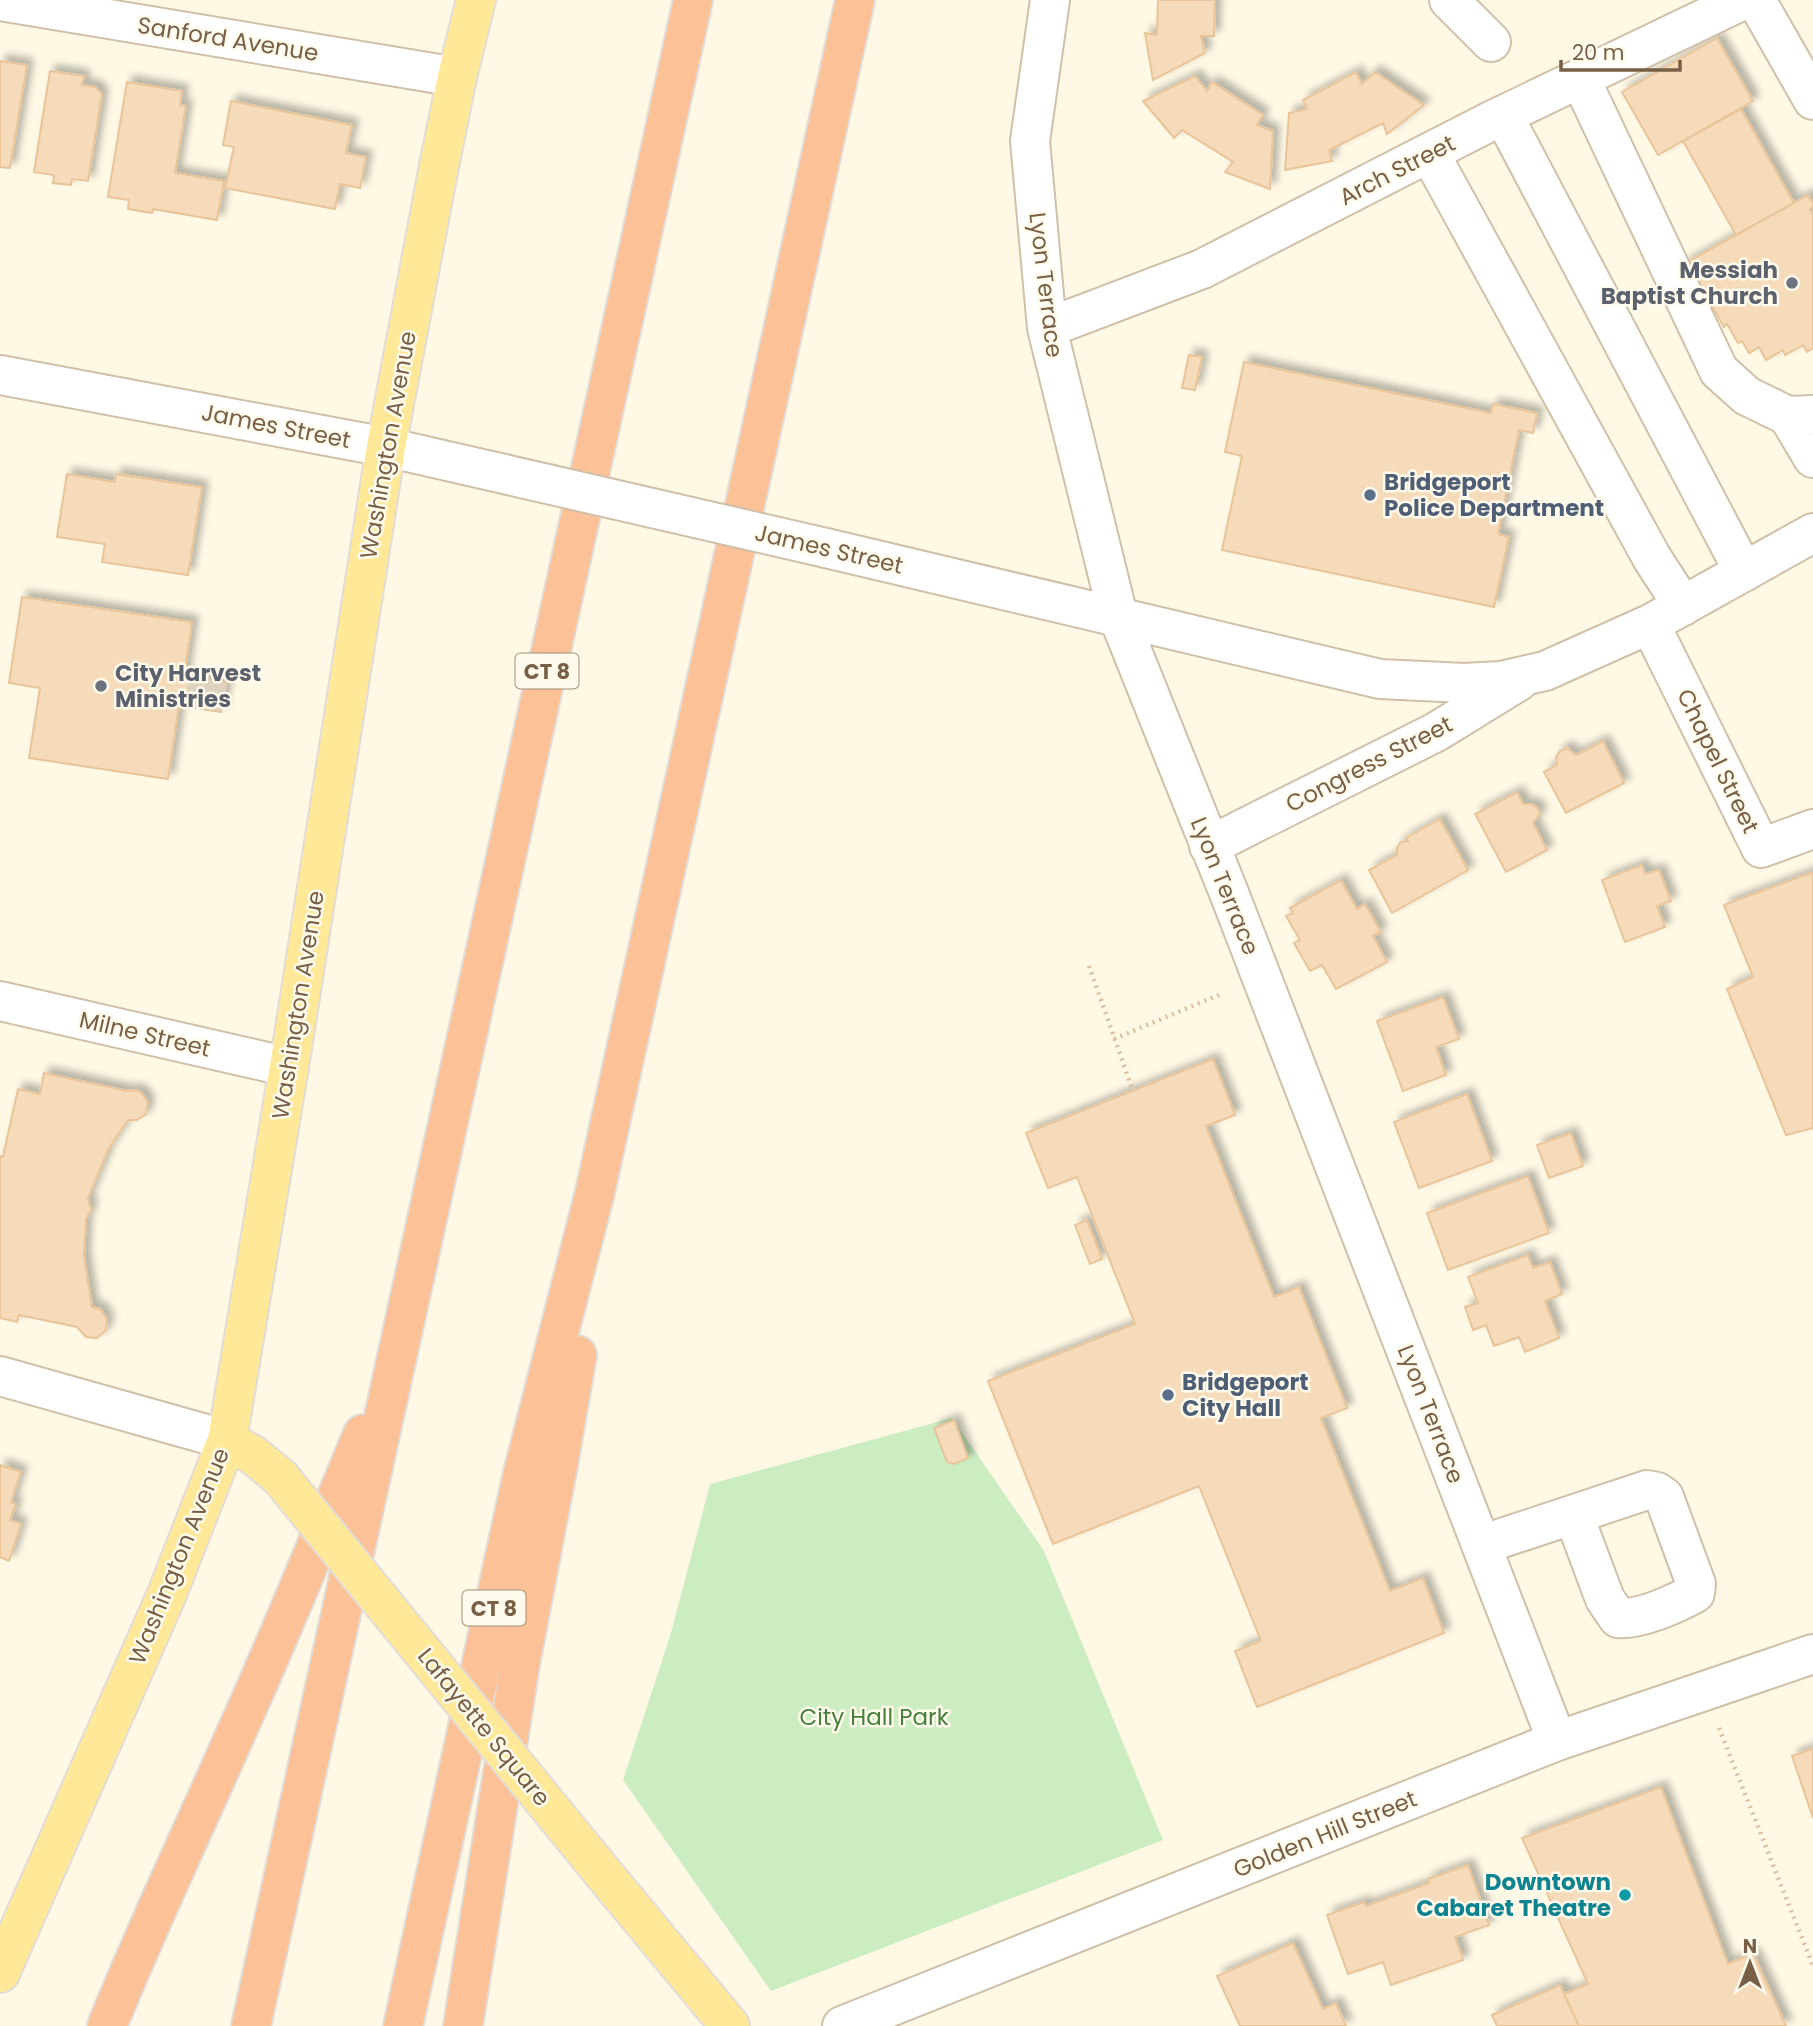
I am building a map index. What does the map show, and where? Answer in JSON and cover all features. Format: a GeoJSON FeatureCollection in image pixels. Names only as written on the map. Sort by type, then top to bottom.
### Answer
{"type":"FeatureCollection","features":[{"type":"Feature","properties":{"kind":"highway","name":"CT 8"},"geometry":{"type":"LineString","coordinates":[[251,2026],[693,0]]}},
{"type":"Feature","properties":{"kind":"highway","name":"CT 8"},"geometry":{"type":"LineString","coordinates":[[403,2026],[523,1473],[595,1192],[855,0]]}},
{"type":"Feature","properties":{"kind":"highway"},"geometry":{"type":"LineString","coordinates":[[463,2026],[520,1664],[577,1351],[595,1192]]}},
{"type":"Feature","properties":{"kind":"highway"},"geometry":{"type":"LineString","coordinates":[[107,2026],[174,1867],[284,1623],[401,1341]]}},
{"type":"Feature","properties":{"kind":"main road","name":"Washington Avenue"},"geometry":{"type":"LineString","coordinates":[[0,1973],[167,1594],[227,1440],[289,1067],[386,447],[457,77],[476,0]]}},
{"type":"Feature","properties":{"kind":"main road","name":"Lafayette Square"},"geometry":{"type":"LineString","coordinates":[[227,1440],[253,1455],[280,1477],[730,2026]]}},
{"type":"Feature","properties":{"kind":"street","name":"Lyon Terrace"},"geometry":{"type":"LineString","coordinates":[[1050,0],[1030,141],[1047,328],[1118,616],[1557,1741]]}},
{"type":"Feature","properties":{"kind":"street"},"geometry":{"type":"LineString","coordinates":[[1448,0],[1492,42]]}},
{"type":"Feature","properties":{"kind":"street","name":"Arch Street"},"geometry":{"type":"LineString","coordinates":[[1047,328],[1202,269],[1503,115],[1743,0]]}},
{"type":"Feature","properties":{"kind":"street"},"geometry":{"type":"LineString","coordinates":[[1756,0],[1813,100]]}},
{"type":"Feature","properties":{"kind":"street","name":"Sanford Avenue"},"geometry":{"type":"LineString","coordinates":[[0,1],[457,77]]}},
{"type":"Feature","properties":{"kind":"street"},"geometry":{"type":"LineString","coordinates":[[1580,78],[1719,370],[1747,396],[1801,415],[1813,458]]}},
{"type":"Feature","properties":{"kind":"street"},"geometry":{"type":"LineString","coordinates":[[1503,115],[1744,572]]}},
{"type":"Feature","properties":{"kind":"street"},"geometry":{"type":"LineString","coordinates":[[1430,154],[1660,572],[1683,606]]}},
{"type":"Feature","properties":{"kind":"street","name":"James Street"},"geometry":{"type":"LineString","coordinates":[[0,375],[386,447],[1380,679],[1464,682],[1526,677],[1650,624]]}},
{"type":"Feature","properties":{"kind":"street"},"geometry":{"type":"LineString","coordinates":[[1650,624],[1813,533]]}},
{"type":"Feature","properties":{"kind":"street","name":"Chapel Street"},"geometry":{"type":"LineString","coordinates":[[1650,624],[1761,848],[1813,829]]}},
{"type":"Feature","properties":{"kind":"street","name":"Congress Street"},"geometry":{"type":"LineString","coordinates":[[1209,846],[1436,732],[1526,677]]}},
{"type":"Feature","properties":{"kind":"street","name":"Milne Street"},"geometry":{"type":"LineString","coordinates":[[0,1001],[289,1067]]}},
{"type":"Feature","properties":{"kind":"street"},"geometry":{"type":"LineString","coordinates":[[0,1376],[227,1440]]}},
{"type":"Feature","properties":{"kind":"street"},"geometry":{"type":"LineString","coordinates":[[1481,1545],[1574,1516]]}},
{"type":"Feature","properties":{"kind":"street","name":"Golden Hill Street"},"geometry":{"type":"LineString","coordinates":[[842,2026],[1557,1741],[1813,1654]]}},
{"type":"Feature","properties":{"kind":"path"},"geometry":{"type":"LineString","coordinates":[[1089,966],[1133,1091]]}},
{"type":"Feature","properties":{"kind":"path"},"geometry":{"type":"LineString","coordinates":[[1114,1039],[1221,994]]}},
{"type":"Feature","properties":{"kind":"path"},"geometry":{"type":"LineString","coordinates":[[1704,1691],[1813,1966]]}},
{"type":"Feature","properties":{"kind":"green space","name":"City Hall Park"},"geometry":{"type":"Polygon","coordinates":[[[952,1418],[1044,1551],[1163,1840],[771,1991],[623,1780],[671,1633],[710,1484],[952,1418]]]}},
{"type":"Feature","properties":{"kind":"building"},"geometry":{"type":"Polygon","coordinates":[[[1158,0],[1215,0],[1214,36],[1201,36],[1205,53],[1153,80],[1145,33],[1157,35],[1158,0]]]}},
{"type":"Feature","properties":{"kind":"building"},"geometry":{"type":"Polygon","coordinates":[[[1717,38],[1753,101],[1658,155],[1622,92],[1717,38]]]}},
{"type":"Feature","properties":{"kind":"building"},"geometry":{"type":"Polygon","coordinates":[[[0,61],[27,65],[10,168],[0,167],[0,61]]]}},
{"type":"Feature","properties":{"kind":"building"},"geometry":{"type":"Polygon","coordinates":[[[50,71],[84,76],[82,85],[95,87],[102,94],[88,181],[72,179],[71,185],[53,183],[54,175],[34,172],[50,71]]]}},
{"type":"Feature","properties":{"kind":"building"},"geometry":{"type":"Polygon","coordinates":[[[1356,72],[1362,84],[1375,72],[1424,105],[1387,134],[1383,123],[1329,150],[1332,161],[1285,170],[1289,113],[1307,109],[1303,100],[1356,72]]]}},
{"type":"Feature","properties":{"kind":"building"},"geometry":{"type":"Polygon","coordinates":[[[1195,76],[1207,91],[1212,82],[1263,115],[1257,125],[1273,131],[1270,189],[1225,172],[1233,162],[1182,130],[1174,138],[1143,101],[1195,76]]]}},
{"type":"Feature","properties":{"kind":"building"},"geometry":{"type":"Polygon","coordinates":[[[127,82],[182,91],[180,105],[186,106],[175,173],[224,181],[217,220],[153,209],[152,213],[128,209],[129,200],[108,197],[127,82]]]}},
{"type":"Feature","properties":{"kind":"building"},"geometry":{"type":"Polygon","coordinates":[[[231,101],[352,125],[346,153],[366,157],[360,188],[340,184],[335,209],[225,188],[234,147],[223,145],[231,101]]]}},
{"type":"Feature","properties":{"kind":"building"},"geometry":{"type":"Polygon","coordinates":[[[1741,109],[1794,203],[1736,235],[1683,141],[1741,109]]]}},
{"type":"Feature","properties":{"kind":"building"},"geometry":{"type":"Polygon","coordinates":[[[1808,195],[1813,203],[1810,209],[1813,215],[1813,348],[1807,352],[1803,345],[1785,355],[1783,350],[1766,360],[1759,347],[1749,353],[1742,341],[1738,343],[1727,324],[1724,327],[1708,299],[1705,301],[1684,264],[1808,195]]]}},
{"type":"Feature","properties":{"kind":"building"},"geometry":{"type":"Polygon","coordinates":[[[1189,355],[1202,357],[1195,390],[1182,388],[1189,355]]]}},
{"type":"Feature","properties":{"kind":"building","name":"Bridgeport Police Department"},"geometry":{"type":"Polygon","coordinates":[[[1244,362],[1491,413],[1493,404],[1537,413],[1533,433],[1519,430],[1498,534],[1509,537],[1494,607],[1222,550],[1242,456],[1225,452],[1244,362]]]}},
{"type":"Feature","properties":{"kind":"building"},"geometry":{"type":"Polygon","coordinates":[[[67,474],[115,482],[116,474],[202,487],[188,575],[102,562],[105,544],[57,537],[67,474]]]}},
{"type":"Feature","properties":{"kind":"building"},"geometry":{"type":"Polygon","coordinates":[[[22,597],[192,622],[184,676],[226,683],[221,712],[179,705],[168,779],[29,758],[40,688],[9,683],[22,597]]]}},
{"type":"Feature","properties":{"kind":"building"},"geometry":{"type":"Polygon","coordinates":[[[1603,741],[1624,783],[1566,813],[1544,772],[1557,765],[1556,757],[1560,751],[1567,748],[1576,755],[1603,741]]]}},
{"type":"Feature","properties":{"kind":"building"},"geometry":{"type":"Polygon","coordinates":[[[1517,792],[1523,804],[1537,807],[1540,814],[1533,823],[1547,850],[1506,872],[1475,814],[1517,792]]]}},
{"type":"Feature","properties":{"kind":"building"},"geometry":{"type":"Polygon","coordinates":[[[1440,819],[1468,870],[1392,913],[1369,870],[1397,855],[1397,847],[1401,842],[1408,841],[1406,838],[1440,819]]]}},
{"type":"Feature","properties":{"kind":"building"},"geometry":{"type":"Polygon","coordinates":[[[1642,865],[1645,874],[1659,870],[1671,901],[1657,906],[1665,927],[1625,942],[1602,880],[1642,865]]]}},
{"type":"Feature","properties":{"kind":"building"},"geometry":{"type":"Polygon","coordinates":[[[1813,872],[1813,1128],[1786,1135],[1727,989],[1753,977],[1724,905],[1813,872]]]}},
{"type":"Feature","properties":{"kind":"building"},"geometry":{"type":"Polygon","coordinates":[[[1341,880],[1357,909],[1365,904],[1381,932],[1373,936],[1387,962],[1336,989],[1322,965],[1310,971],[1294,943],[1300,940],[1286,916],[1293,913],[1290,908],[1341,880]]]}},
{"type":"Feature","properties":{"kind":"building"},"geometry":{"type":"Polygon","coordinates":[[[1443,997],[1459,1039],[1436,1047],[1446,1075],[1403,1091],[1377,1021],[1443,997]]]}},
{"type":"Feature","properties":{"kind":"building","name":"Bridgeport City Hall"},"geometry":{"type":"Polygon","coordinates":[[[1213,1059],[1235,1115],[1206,1126],[1274,1297],[1299,1287],[1347,1408],[1321,1418],[1390,1591],[1423,1578],[1444,1633],[1257,1707],[1235,1651],[1261,1641],[1199,1486],[1053,1544],[988,1381],[1135,1324],[1077,1177],[1048,1188],[1026,1133],[1213,1059]]]}},
{"type":"Feature","properties":{"kind":"building"},"geometry":{"type":"Polygon","coordinates":[[[44,1073],[127,1091],[135,1090],[141,1092],[148,1102],[146,1114],[137,1120],[129,1120],[108,1150],[88,1198],[91,1210],[86,1219],[84,1256],[92,1307],[100,1309],[107,1319],[106,1330],[97,1338],[86,1337],[77,1327],[19,1315],[17,1322],[0,1318],[0,1156],[3,1157],[18,1089],[40,1094],[44,1073]]]}},
{"type":"Feature","properties":{"kind":"building"},"geometry":{"type":"Polygon","coordinates":[[[1467,1094],[1492,1161],[1419,1188],[1394,1122],[1467,1094]]]}},
{"type":"Feature","properties":{"kind":"building"},"geometry":{"type":"Polygon","coordinates":[[[1571,1133],[1583,1166],[1549,1178],[1537,1145],[1571,1133]]]}},
{"type":"Feature","properties":{"kind":"building"},"geometry":{"type":"Polygon","coordinates":[[[1528,1176],[1549,1233],[1448,1270],[1427,1213],[1528,1176]]]}},
{"type":"Feature","properties":{"kind":"building"},"geometry":{"type":"Polygon","coordinates":[[[1087,1220],[1102,1259],[1090,1264],[1075,1225],[1087,1220]]]}},
{"type":"Feature","properties":{"kind":"building"},"geometry":{"type":"Polygon","coordinates":[[[1528,1255],[1533,1268],[1550,1262],[1562,1294],[1545,1301],[1559,1338],[1525,1352],[1519,1337],[1494,1346],[1486,1325],[1473,1330],[1465,1307],[1478,1303],[1468,1277],[1528,1255]]]}},
{"type":"Feature","properties":{"kind":"building"},"geometry":{"type":"Polygon","coordinates":[[[954,1420],[968,1458],[954,1464],[947,1462],[934,1428],[954,1420]]]}},
{"type":"Feature","properties":{"kind":"building"},"geometry":{"type":"Polygon","coordinates":[[[0,1465],[21,1472],[11,1502],[16,1504],[10,1520],[21,1524],[9,1561],[0,1557],[0,1465]]]}},
{"type":"Feature","properties":{"kind":"building"},"geometry":{"type":"Polygon","coordinates":[[[1813,1749],[1813,1818],[1792,1756],[1813,1749]]]}},
{"type":"Feature","properties":{"kind":"building","name":"Downtown Cabaret Theatre"},"geometry":{"type":"Polygon","coordinates":[[[1661,1787],[1728,1964],[1753,1953],[1786,2026],[1579,2026],[1564,1994],[1588,1984],[1522,1838],[1661,1787]]]}},
{"type":"Feature","properties":{"kind":"building"},"geometry":{"type":"Polygon","coordinates":[[[1468,1865],[1489,1925],[1455,1937],[1463,1960],[1391,1985],[1383,1962],[1348,1974],[1327,1915],[1364,1902],[1366,1906],[1429,1883],[1428,1879],[1468,1865]]]}},
{"type":"Feature","properties":{"kind":"building"},"geometry":{"type":"Polygon","coordinates":[[[1293,1943],[1323,2009],[1336,2003],[1346,2026],[1240,2026],[1217,1976],[1293,1943]]]}},
{"type":"Feature","properties":{"kind":"building"},"geometry":{"type":"Polygon","coordinates":[[[1560,1985],[1579,2026],[1497,2026],[1492,2015],[1560,1985]]]}},
{"type":"Feature","properties":{"kind":"tunnel"},"geometry":{"type":"LineString","coordinates":[[203,708],[208,680]]}},
{"type":"Feature","properties":{"kind":"place","name":"Messiah Baptist Church"},"geometry":{"type":"Point","coordinates":[1792,283]}},
{"type":"Feature","properties":{"kind":"place","name":"Bridgeport Police Department"},"geometry":{"type":"Point","coordinates":[1370,495]}},
{"type":"Feature","properties":{"kind":"place","name":"City Harvest Ministries"},"geometry":{"type":"Point","coordinates":[101,686]}},
{"type":"Feature","properties":{"kind":"place","name":"Bridgeport City Hall"},"geometry":{"type":"Point","coordinates":[1168,1395]}},
{"type":"Feature","properties":{"kind":"place","name":"Downtown Cabaret Theatre"},"geometry":{"type":"Point","coordinates":[1625,1895]}}]}
